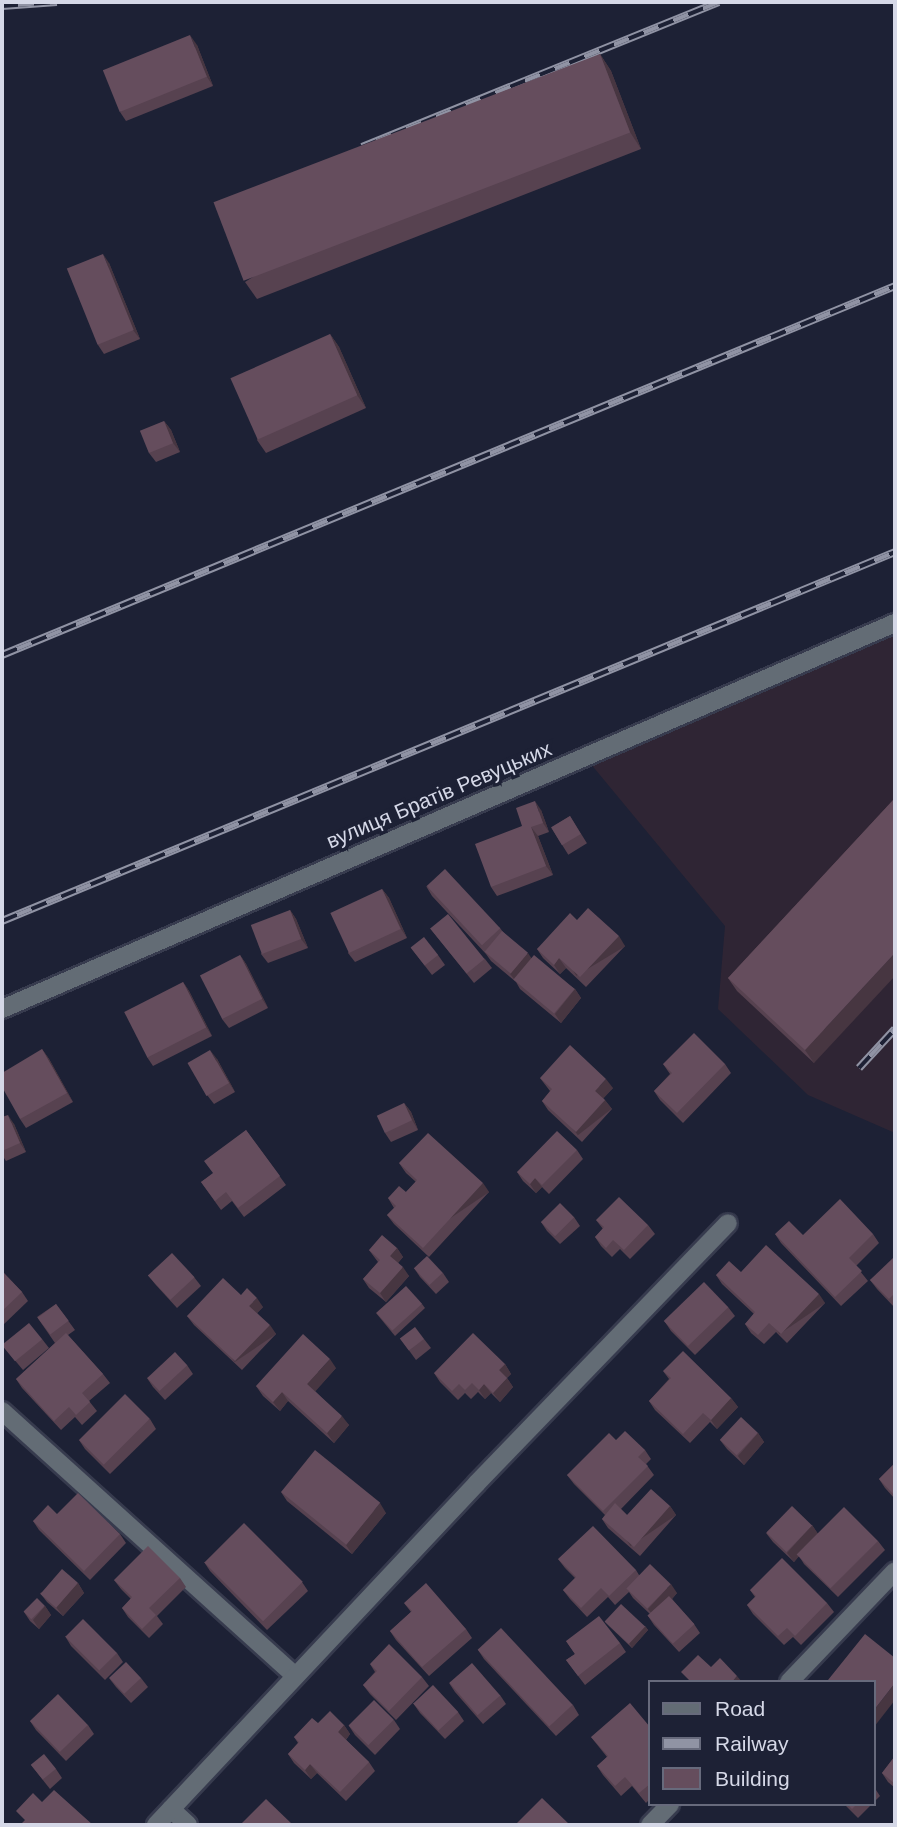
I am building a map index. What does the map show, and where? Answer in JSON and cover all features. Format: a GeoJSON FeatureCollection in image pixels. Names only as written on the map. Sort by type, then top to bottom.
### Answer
{"type":"FeatureCollection","features":[{"type":"Feature","properties":{"kind":"street","name":"вулиця Братів Ревуцьких"},"geometry":{"type":"LineString","coordinates":[[2,1009],[895,623]]}},
{"type":"Feature","properties":{"kind":"street"},"geometry":{"type":"LineString","coordinates":[[156,1825],[727,1223]]}},
{"type":"Feature","properties":{"kind":"street"},"geometry":{"type":"LineString","coordinates":[[2,1411],[295,1676]]}},
{"type":"Feature","properties":{"kind":"street"},"geometry":{"type":"LineString","coordinates":[[791,1680],[895,1572]]}},
{"type":"Feature","properties":{"kind":"street"},"geometry":{"type":"LineString","coordinates":[[650,1825],[668,1806]]}},
{"type":"Feature","properties":{"kind":"street"},"geometry":{"type":"LineString","coordinates":[[171,1810],[188,1825]]}},
{"type":"Feature","properties":{"kind":"shaded area"},"geometry":{"type":"Polygon","coordinates":[[[895,623],[895,1133],[808,1095],[718,1009],[725,926],[585,757],[895,623]]]}},
{"type":"Feature","properties":{"kind":"building"},"geometry":{"type":"Polygon","coordinates":[[[190,35],[207,77],[120,112],[103,70],[190,35]]]}},
{"type":"Feature","properties":{"kind":"building"},"geometry":{"type":"Polygon","coordinates":[[[600,54],[630,132],[244,281],[213,202],[600,54]]]}},
{"type":"Feature","properties":{"kind":"building"},"geometry":{"type":"Polygon","coordinates":[[[103,254],[134,330],[98,345],[67,269],[103,254]]]}},
{"type":"Feature","properties":{"kind":"building"},"geometry":{"type":"Polygon","coordinates":[[[330,334],[357,395],[258,440],[230,378],[330,334]]]}},
{"type":"Feature","properties":{"kind":"building"},"geometry":{"type":"Polygon","coordinates":[[[164,421],[173,443],[149,453],[140,431],[164,421]]]}},
{"type":"Feature","properties":{"kind":"building"},"geometry":{"type":"Polygon","coordinates":[[[895,798],[895,953],[805,1050],[728,978],[895,798]]]}},
{"type":"Feature","properties":{"kind":"building"},"geometry":{"type":"Polygon","coordinates":[[[535,801],[543,823],[531,827],[546,866],[491,887],[475,844],[522,826],[516,808],[535,801]]]}},
{"type":"Feature","properties":{"kind":"building"},"geometry":{"type":"Polygon","coordinates":[[[570,816],[581,834],[562,845],[551,827],[570,816]]]}},
{"type":"Feature","properties":{"kind":"building"},"geometry":{"type":"Polygon","coordinates":[[[445,869],[500,928],[482,945],[427,886],[445,869]]]}},
{"type":"Feature","properties":{"kind":"building"},"geometry":{"type":"Polygon","coordinates":[[[382,889],[401,929],[349,953],[330,913],[382,889]]]}},
{"type":"Feature","properties":{"kind":"building"},"geometry":{"type":"Polygon","coordinates":[[[588,908],[619,936],[580,977],[559,958],[554,965],[537,949],[570,913],[577,920],[588,908]]]}},
{"type":"Feature","properties":{"kind":"building"},"geometry":{"type":"Polygon","coordinates":[[[290,910],[301,939],[262,954],[251,925],[290,910]]]}},
{"type":"Feature","properties":{"kind":"building"},"geometry":{"type":"Polygon","coordinates":[[[448,914],[485,959],[467,974],[430,928],[448,914]]]}},
{"type":"Feature","properties":{"kind":"building"},"geometry":{"type":"Polygon","coordinates":[[[502,931],[528,953],[511,974],[485,952],[502,931]]]}},
{"type":"Feature","properties":{"kind":"building"},"geometry":{"type":"Polygon","coordinates":[[[424,937],[438,955],[425,966],[411,947],[424,937]]]}},
{"type":"Feature","properties":{"kind":"building"},"geometry":{"type":"Polygon","coordinates":[[[240,955],[262,999],[222,1019],[200,975],[240,955]]]}},
{"type":"Feature","properties":{"kind":"building"},"geometry":{"type":"Polygon","coordinates":[[[534,955],[575,989],[554,1014],[513,980],[534,955]]]}},
{"type":"Feature","properties":{"kind":"building"},"geometry":{"type":"Polygon","coordinates":[[[183,982],[206,1027],[147,1057],[124,1012],[183,982]]]}},
{"type":"Feature","properties":{"kind":"building"},"geometry":{"type":"Polygon","coordinates":[[[694,1033],[725,1064],[677,1113],[654,1091],[672,1073],[663,1064],[694,1033]]]}},
{"type":"Feature","properties":{"kind":"building"},"geometry":{"type":"Polygon","coordinates":[[[570,1045],[606,1079],[595,1091],[605,1100],[576,1132],[542,1101],[552,1089],[540,1078],[570,1045]]]}},
{"type":"Feature","properties":{"kind":"building"},"geometry":{"type":"Polygon","coordinates":[[[42,1049],[67,1093],[20,1119],[2,1087],[2,1073],[42,1049]]]}},
{"type":"Feature","properties":{"kind":"building"},"geometry":{"type":"Polygon","coordinates":[[[210,1050],[229,1083],[206,1096],[187,1063],[210,1050]]]}},
{"type":"Feature","properties":{"kind":"building"},"geometry":{"type":"Polygon","coordinates":[[[404,1103],[412,1120],[385,1133],[377,1116],[404,1103]]]}},
{"type":"Feature","properties":{"kind":"building"},"geometry":{"type":"Polygon","coordinates":[[[8,1115],[20,1143],[2,1151],[2,1117],[8,1115]]]}},
{"type":"Feature","properties":{"kind":"building"},"geometry":{"type":"Polygon","coordinates":[[[246,1130],[280,1176],[238,1208],[226,1192],[215,1201],[201,1182],[213,1173],[204,1161],[246,1130]]]}},
{"type":"Feature","properties":{"kind":"building"},"geometry":{"type":"Polygon","coordinates":[[[557,1131],[577,1150],[542,1185],[535,1178],[530,1184],[517,1172],[557,1131]]]}},
{"type":"Feature","properties":{"kind":"building"},"geometry":{"type":"Polygon","coordinates":[[[428,1133],[483,1183],[423,1248],[387,1215],[396,1206],[388,1198],[399,1186],[406,1192],[417,1180],[399,1163],[428,1133]]]}},
{"type":"Feature","properties":{"kind":"building"},"geometry":{"type":"Polygon","coordinates":[[[619,1197],[648,1225],[624,1250],[613,1240],[606,1248],[595,1237],[604,1227],[596,1220],[619,1197]]]}},
{"type":"Feature","properties":{"kind":"building"},"geometry":{"type":"Polygon","coordinates":[[[840,1199],[873,1234],[849,1258],[862,1271],[835,1297],[775,1234],[789,1221],[803,1235],[840,1199]]]}},
{"type":"Feature","properties":{"kind":"building"},"geometry":{"type":"Polygon","coordinates":[[[560,1203],[574,1217],[555,1236],[541,1222],[560,1203]]]}},
{"type":"Feature","properties":{"kind":"building"},"geometry":{"type":"Polygon","coordinates":[[[382,1235],[397,1248],[390,1256],[403,1267],[380,1293],[363,1279],[380,1260],[369,1250],[382,1235]]]}},
{"type":"Feature","properties":{"kind":"building"},"geometry":{"type":"Polygon","coordinates":[[[766,1245],[819,1294],[781,1334],[769,1323],[758,1335],[745,1324],[755,1312],[716,1275],[729,1261],[741,1272],[766,1245]]]}},
{"type":"Feature","properties":{"kind":"building"},"geometry":{"type":"Polygon","coordinates":[[[172,1253],[195,1277],[170,1300],[148,1276],[172,1253]]]}},
{"type":"Feature","properties":{"kind":"building"},"geometry":{"type":"Polygon","coordinates":[[[427,1256],[443,1273],[430,1285],[414,1268],[427,1256]]]}},
{"type":"Feature","properties":{"kind":"building"},"geometry":{"type":"Polygon","coordinates":[[[893,1258],[895,1293],[889,1299],[870,1280],[893,1258]]]}},
{"type":"Feature","properties":{"kind":"building"},"geometry":{"type":"Polygon","coordinates":[[[2,1271],[22,1292],[2,1311],[2,1271]]]}},
{"type":"Feature","properties":{"kind":"building"},"geometry":{"type":"Polygon","coordinates":[[[223,1278],[241,1295],[247,1288],[257,1298],[249,1306],[270,1325],[235,1361],[187,1316],[223,1278]]]}},
{"type":"Feature","properties":{"kind":"building"},"geometry":{"type":"Polygon","coordinates":[[[704,1282],[728,1307],[688,1346],[664,1321],[704,1282]]]}},
{"type":"Feature","properties":{"kind":"building"},"geometry":{"type":"Polygon","coordinates":[[[406,1286],[422,1304],[392,1331],[376,1313],[406,1286]]]}},
{"type":"Feature","properties":{"kind":"building"},"geometry":{"type":"Polygon","coordinates":[[[56,1304],[69,1321],[50,1335],[38,1318],[56,1304]]]}},
{"type":"Feature","properties":{"kind":"building"},"geometry":{"type":"Polygon","coordinates":[[[29,1323],[42,1339],[15,1361],[2,1345],[29,1323]]]}},
{"type":"Feature","properties":{"kind":"building"},"geometry":{"type":"Polygon","coordinates":[[[415,1327],[424,1339],[409,1350],[400,1338],[415,1327]]]}},
{"type":"Feature","properties":{"kind":"building"},"geometry":{"type":"Polygon","coordinates":[[[66,1333],[103,1374],[82,1393],[90,1402],[76,1415],[69,1407],[54,1421],[16,1379],[66,1333]]]}},
{"type":"Feature","properties":{"kind":"building"},"geometry":{"type":"Polygon","coordinates":[[[473,1333],[505,1364],[499,1370],[507,1378],[493,1393],[484,1384],[479,1390],[472,1383],[465,1390],[459,1384],[452,1391],[434,1373],[473,1333]]]}},
{"type":"Feature","properties":{"kind":"building"},"geometry":{"type":"Polygon","coordinates":[[[303,1334],[330,1359],[307,1384],[342,1416],[327,1433],[282,1392],[273,1402],[256,1386],[303,1334]]]}},
{"type":"Feature","properties":{"kind":"building"},"geometry":{"type":"Polygon","coordinates":[[[683,1351],[731,1398],[711,1420],[703,1413],[683,1434],[649,1401],[671,1378],[663,1371],[683,1351]]]}},
{"type":"Feature","properties":{"kind":"building"},"geometry":{"type":"Polygon","coordinates":[[[175,1352],[187,1365],[159,1391],[147,1378],[175,1352]]]}},
{"type":"Feature","properties":{"kind":"building"},"geometry":{"type":"Polygon","coordinates":[[[125,1394],[150,1419],[104,1465],[79,1440],[125,1394]]]}},
{"type":"Feature","properties":{"kind":"building"},"geometry":{"type":"Polygon","coordinates":[[[741,1417],[758,1433],[737,1455],[720,1440],[741,1417]]]}},
{"type":"Feature","properties":{"kind":"building"},"geometry":{"type":"Polygon","coordinates":[[[625,1431],[645,1450],[638,1457],[648,1466],[603,1511],[567,1475],[609,1433],[616,1440],[625,1431]]]}},
{"type":"Feature","properties":{"kind":"building"},"geometry":{"type":"Polygon","coordinates":[[[315,1450],[380,1503],[346,1545],[281,1492],[315,1450]]]}},
{"type":"Feature","properties":{"kind":"building"},"geometry":{"type":"Polygon","coordinates":[[[895,1463],[895,1496],[879,1479],[895,1463]]]}},
{"type":"Feature","properties":{"kind":"building"},"geometry":{"type":"Polygon","coordinates":[[[651,1489],[670,1506],[634,1547],[602,1519],[615,1503],[627,1515],[651,1489]]]}},
{"type":"Feature","properties":{"kind":"building"},"geometry":{"type":"Polygon","coordinates":[[[78,1493],[120,1534],[84,1571],[33,1521],[48,1505],[57,1514],[78,1493]]]}},
{"type":"Feature","properties":{"kind":"building"},"geometry":{"type":"Polygon","coordinates":[[[792,1506],[812,1525],[786,1552],[766,1533],[792,1506]]]}},
{"type":"Feature","properties":{"kind":"building"},"geometry":{"type":"Polygon","coordinates":[[[844,1507],[878,1541],[831,1588],[797,1554],[844,1507]]]}},
{"type":"Feature","properties":{"kind":"building"},"geometry":{"type":"Polygon","coordinates":[[[244,1523],[303,1582],[263,1621],[204,1563],[244,1523]]]}},
{"type":"Feature","properties":{"kind":"building"},"geometry":{"type":"Polygon","coordinates":[[[593,1526],[636,1570],[609,1596],[601,1588],[581,1608],[563,1590],[576,1577],[558,1559],[593,1526]]]}},
{"type":"Feature","properties":{"kind":"building"},"geometry":{"type":"Polygon","coordinates":[[[148,1546],[180,1578],[149,1608],[156,1615],[142,1629],[122,1608],[132,1597],[114,1580],[148,1546]]]}},
{"type":"Feature","properties":{"kind":"building"},"geometry":{"type":"Polygon","coordinates":[[[782,1558],[827,1603],[795,1636],[787,1628],[778,1636],[747,1605],[756,1596],[750,1590],[782,1558]]]}},
{"type":"Feature","properties":{"kind":"building"},"geometry":{"type":"Polygon","coordinates":[[[650,1564],[671,1584],[647,1609],[626,1588],[650,1564]]]}},
{"type":"Feature","properties":{"kind":"building"},"geometry":{"type":"Polygon","coordinates":[[[62,1569],[78,1583],[56,1608],[40,1594],[62,1569]]]}},
{"type":"Feature","properties":{"kind":"building"},"geometry":{"type":"Polygon","coordinates":[[[426,1583],[466,1629],[422,1667],[390,1631],[412,1611],[404,1603],[426,1583]]]}},
{"type":"Feature","properties":{"kind":"building"},"geometry":{"type":"Polygon","coordinates":[[[669,1596],[694,1624],[673,1644],[647,1615],[669,1596]]]}},
{"type":"Feature","properties":{"kind":"building"},"geometry":{"type":"Polygon","coordinates":[[[37,1598],[45,1606],[31,1619],[24,1611],[37,1598]]]}},
{"type":"Feature","properties":{"kind":"building"},"geometry":{"type":"Polygon","coordinates":[[[621,1604],[645,1627],[629,1644],[605,1622],[621,1604]]]}},
{"type":"Feature","properties":{"kind":"building"},"geometry":{"type":"Polygon","coordinates":[[[599,1616],[620,1643],[578,1676],[566,1660],[575,1654],[566,1641],[599,1616]]]}},
{"type":"Feature","properties":{"kind":"building"},"geometry":{"type":"Polygon","coordinates":[[[83,1619],[117,1653],[99,1671],[65,1637],[83,1619]]]}},
{"type":"Feature","properties":{"kind":"building"},"geometry":{"type":"Polygon","coordinates":[[[501,1628],[573,1705],[549,1727],[478,1650],[501,1628]]]}},
{"type":"Feature","properties":{"kind":"building"},"geometry":{"type":"Polygon","coordinates":[[[865,1634],[895,1658],[895,1683],[876,1707],[876,1680],[828,1680],[865,1634]]]}},
{"type":"Feature","properties":{"kind":"building"},"geometry":{"type":"Polygon","coordinates":[[[389,1644],[422,1677],[389,1711],[363,1685],[377,1671],[370,1664],[389,1644]]]}},
{"type":"Feature","properties":{"kind":"building"},"geometry":{"type":"Polygon","coordinates":[[[698,1655],[711,1667],[720,1658],[737,1676],[734,1680],[689,1680],[681,1672],[698,1655]]]}},
{"type":"Feature","properties":{"kind":"building"},"geometry":{"type":"Polygon","coordinates":[[[126,1662],[141,1678],[124,1694],[109,1678],[126,1662]]]}},
{"type":"Feature","properties":{"kind":"building"},"geometry":{"type":"Polygon","coordinates":[[[472,1663],[500,1695],[478,1715],[449,1683],[472,1663]]]}},
{"type":"Feature","properties":{"kind":"building"},"geometry":{"type":"Polygon","coordinates":[[[433,1685],[458,1712],[438,1730],[413,1703],[433,1685]]]}},
{"type":"Feature","properties":{"kind":"building"},"geometry":{"type":"Polygon","coordinates":[[[58,1694],[88,1725],[60,1752],[30,1721],[58,1694]]]}},
{"type":"Feature","properties":{"kind":"building"},"geometry":{"type":"Polygon","coordinates":[[[374,1700],[394,1720],[368,1745],[349,1725],[374,1700]]]}},
{"type":"Feature","properties":{"kind":"building"},"geometry":{"type":"Polygon","coordinates":[[[630,1703],[648,1725],[648,1786],[639,1793],[625,1777],[615,1786],[597,1766],[608,1756],[591,1737],[630,1703]]]}},
{"type":"Feature","properties":{"kind":"building"},"geometry":{"type":"Polygon","coordinates":[[[330,1711],[344,1725],[338,1732],[369,1762],[340,1792],[310,1764],[305,1770],[288,1754],[299,1742],[294,1737],[312,1718],[318,1723],[330,1711]]]}},
{"type":"Feature","properties":{"kind":"building"},"geometry":{"type":"Polygon","coordinates":[[[44,1754],[56,1769],[43,1779],[31,1765],[44,1754]]]}},
{"type":"Feature","properties":{"kind":"building"},"geometry":{"type":"Polygon","coordinates":[[[895,1756],[895,1784],[882,1773],[895,1756]]]}},
{"type":"Feature","properties":{"kind":"building"},"geometry":{"type":"Polygon","coordinates":[[[54,1790],[93,1825],[20,1825],[25,1820],[16,1811],[33,1793],[42,1802],[54,1790]]]}},
{"type":"Feature","properties":{"kind":"building"},"geometry":{"type":"Polygon","coordinates":[[[542,1798],[570,1825],[515,1825],[542,1798]]]}},
{"type":"Feature","properties":{"kind":"building"},"geometry":{"type":"Polygon","coordinates":[[[266,1799],[293,1825],[240,1825],[266,1799]]]}},
{"type":"Feature","properties":{"kind":"railway"},"geometry":{"type":"LineString","coordinates":[[2,6],[57,2]]}},
{"type":"Feature","properties":{"kind":"railway"},"geometry":{"type":"LineString","coordinates":[[362,147],[719,2]]}},
{"type":"Feature","properties":{"kind":"railway"},"geometry":{"type":"LineString","coordinates":[[2,655],[895,286]]}},
{"type":"Feature","properties":{"kind":"railway"},"geometry":{"type":"LineString","coordinates":[[2,921],[895,552]]}},
{"type":"Feature","properties":{"kind":"railway"},"geometry":{"type":"LineString","coordinates":[[859,1068],[895,1029]]}}]}
